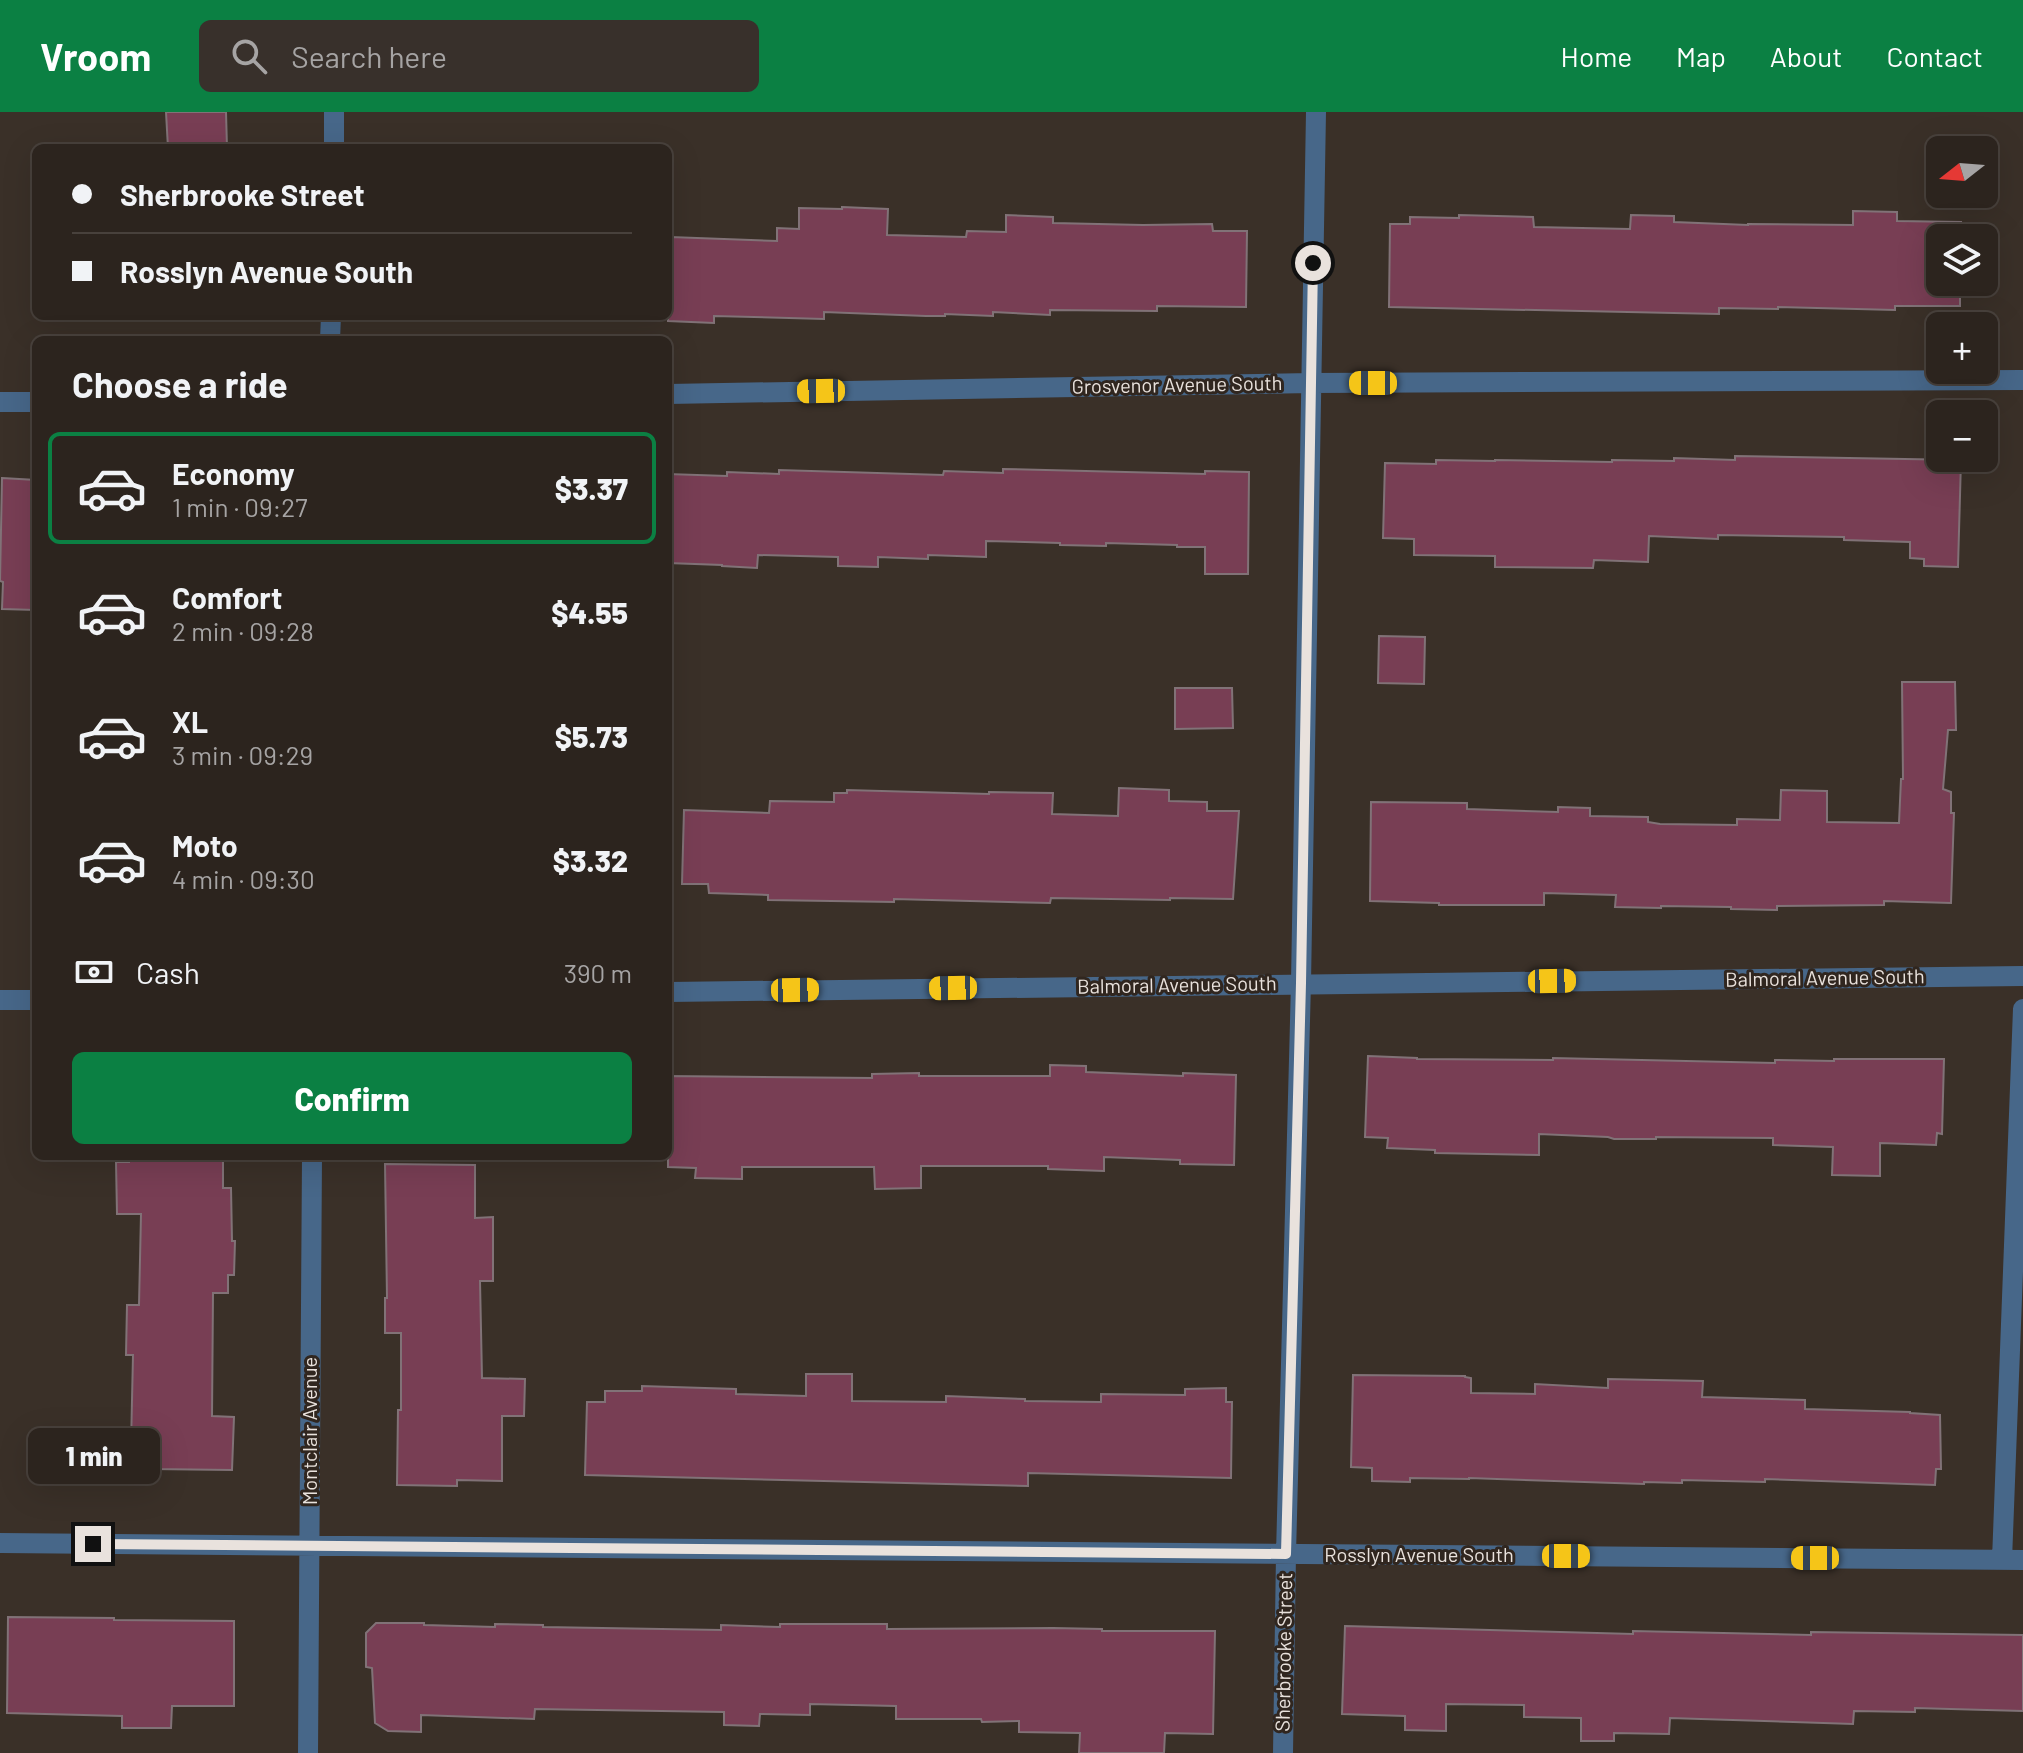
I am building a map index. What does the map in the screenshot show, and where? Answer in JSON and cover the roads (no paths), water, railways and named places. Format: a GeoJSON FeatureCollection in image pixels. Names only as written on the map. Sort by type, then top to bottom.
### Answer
{"type":"FeatureCollection","features":[{"type":"Feature","properties":{"kind":"street"},"geometry":{"type":"LineString","coordinates":[[334,112],[334,144]]}},
{"type":"Feature","properties":{"kind":"street","name":"Sherbrooke Street"},"geometry":{"type":"LineString","coordinates":[[1283,1753],[1301,983],[1316,112]]}},
{"type":"Feature","properties":{"kind":"street","name":"Grosvenor Avenue South"},"geometry":{"type":"LineString","coordinates":[[672,394],[1311,383],[2023,380]]}},
{"type":"Feature","properties":{"kind":"street"},"geometry":{"type":"LineString","coordinates":[[0,402],[32,402]]}},
{"type":"Feature","properties":{"kind":"street","name":"Balmoral Avenue South"},"geometry":{"type":"LineString","coordinates":[[672,992],[2023,976]]}},
{"type":"Feature","properties":{"kind":"street"},"geometry":{"type":"LineString","coordinates":[[0,1000],[32,1000]]}},
{"type":"Feature","properties":{"kind":"street"},"geometry":{"type":"LineString","coordinates":[[2002,1560],[2023,1009]]}},
{"type":"Feature","properties":{"kind":"street","name":"Montclair Avenue"},"geometry":{"type":"LineString","coordinates":[[308,1753],[312,1160]]}},
{"type":"Feature","properties":{"kind":"street","name":"Rosslyn Avenue South"},"geometry":{"type":"LineString","coordinates":[[0,1543],[2023,1560]]}}]}
